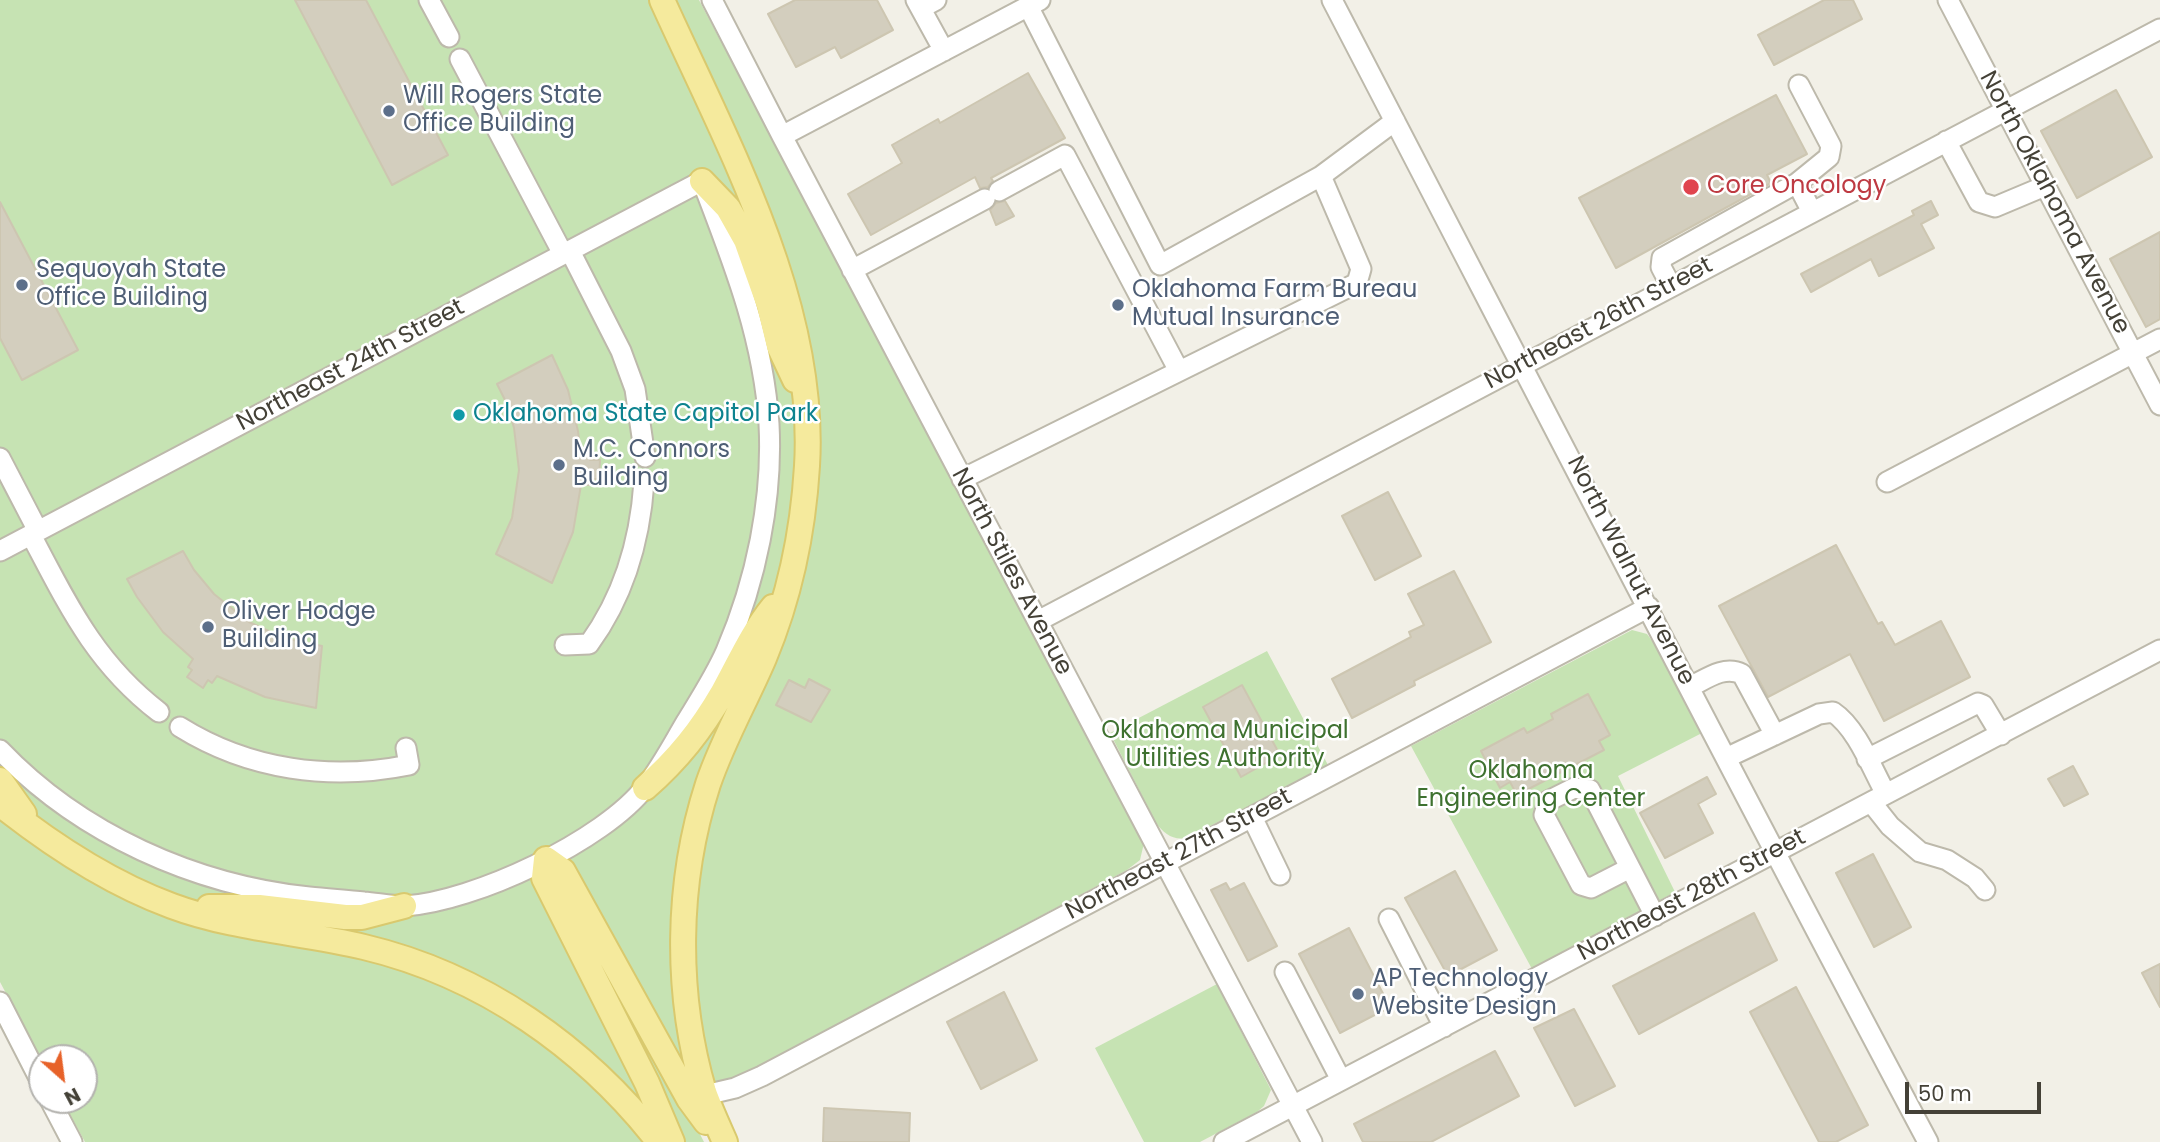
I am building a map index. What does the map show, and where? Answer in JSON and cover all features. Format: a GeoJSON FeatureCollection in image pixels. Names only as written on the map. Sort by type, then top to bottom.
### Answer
{"type":"FeatureCollection","features":[{"type":"Feature","properties":{"kind":"main road"},"geometry":{"type":"LineString","coordinates":[[662,0],[747,188],[779,272],[797,338],[806,401],[807,463],[801,533],[790,586],[763,658],[733,721],[708,785],[689,869],[684,906],[686,1011],[705,1095],[723,1142]]}},
{"type":"Feature","properties":{"kind":"main road"},"geometry":{"type":"LineString","coordinates":[[702,181],[728,208],[746,240],[769,305],[779,346],[806,401]]}},
{"type":"Feature","properties":{"kind":"main road"},"geometry":{"type":"LineString","coordinates":[[645,788],[675,761],[702,726],[763,619],[790,586]]}},
{"type":"Feature","properties":{"kind":"main road"},"geometry":{"type":"LineString","coordinates":[[0,780],[39,835]]}},
{"type":"Feature","properties":{"kind":"main road"},"geometry":{"type":"LineString","coordinates":[[0,804],[39,835],[90,868],[173,907],[259,929],[365,947],[447,974],[487,995],[560,1041],[611,1086],[659,1142]]}},
{"type":"Feature","properties":{"kind":"main road"},"geometry":{"type":"LineString","coordinates":[[672,1142],[647,1083],[544,878],[545,859],[563,870],[689,1099],[723,1142]]}},
{"type":"Feature","properties":{"kind":"main road"},"geometry":{"type":"LineString","coordinates":[[173,907],[259,907],[362,917],[404,906]]}},
{"type":"Feature","properties":{"kind":"street"},"geometry":{"type":"LineString","coordinates":[[429,0],[449,37]]}},
{"type":"Feature","properties":{"kind":"street","name":"North Stiles Avenue"},"geometry":{"type":"LineString","coordinates":[[712,0],[1312,1142]]}},
{"type":"Feature","properties":{"kind":"street","name":"North Walnut Avenue"},"geometry":{"type":"LineString","coordinates":[[1332,0],[1774,852],[1928,1142]]}},
{"type":"Feature","properties":{"kind":"street","name":"North Oklahoma Avenue"},"geometry":{"type":"LineString","coordinates":[[1948,0],[2160,405]]}},
{"type":"Feature","properties":{"kind":"street"},"geometry":{"type":"LineString","coordinates":[[924,3],[944,51]]}},
{"type":"Feature","properties":{"kind":"street"},"geometry":{"type":"LineString","coordinates":[[782,136],[1034,3],[1160,265]]}},
{"type":"Feature","properties":{"kind":"street","name":"Northeast 26th Street"},"geometry":{"type":"LineString","coordinates":[[1038,621],[2160,29]]}},
{"type":"Feature","properties":{"kind":"street"},"geometry":{"type":"LineString","coordinates":[[460,59],[611,329],[635,389],[645,457]]}},
{"type":"Feature","properties":{"kind":"street"},"geometry":{"type":"LineString","coordinates":[[1671,286],[1661,267],[1662,258],[1797,183],[1829,157],[1831,146],[1799,85]]}},
{"type":"Feature","properties":{"kind":"street"},"geometry":{"type":"LineString","coordinates":[[1130,280],[1321,176],[1395,121]]}},
{"type":"Feature","properties":{"kind":"street"},"geometry":{"type":"LineString","coordinates":[[1946,141],[1979,202],[1995,207],[2045,186]]}},
{"type":"Feature","properties":{"kind":"street"},"geometry":{"type":"LineString","coordinates":[[852,270],[1065,155],[1179,371]]}},
{"type":"Feature","properties":{"kind":"street"},"geometry":{"type":"LineString","coordinates":[[962,479],[1357,283],[1361,269],[1321,176]]}},
{"type":"Feature","properties":{"kind":"street"},"geometry":{"type":"LineString","coordinates":[[0,750],[79,815],[122,841],[227,883],[284,894],[404,906],[475,890],[508,878],[545,859],[613,817],[645,788],[706,691],[726,651],[753,572],[761,537],[769,464],[765,385],[743,286],[702,181]]}},
{"type":"Feature","properties":{"kind":"street","name":"Northeast 24th Street"},"geometry":{"type":"LineString","coordinates":[[0,551],[702,181]]}},
{"type":"Feature","properties":{"kind":"street"},"geometry":{"type":"LineString","coordinates":[[1797,183],[1812,212]]}},
{"type":"Feature","properties":{"kind":"street"},"geometry":{"type":"LineString","coordinates":[[1887,482],[2160,339]]}},
{"type":"Feature","properties":{"kind":"street"},"geometry":{"type":"LineString","coordinates":[[0,458],[75,617],[119,677],[159,712]]}},
{"type":"Feature","properties":{"kind":"street"},"geometry":{"type":"LineString","coordinates":[[565,645],[589,644],[603,625],[616,599],[637,538],[644,482]]}},
{"type":"Feature","properties":{"kind":"street","name":"Northeast 27th Street"},"geometry":{"type":"LineString","coordinates":[[705,1095],[735,1088],[762,1076],[1649,607]]}},
{"type":"Feature","properties":{"kind":"street","name":"Northeast 28th Street"},"geometry":{"type":"LineString","coordinates":[[1224,1142],[2160,650]]}},
{"type":"Feature","properties":{"kind":"street"},"geometry":{"type":"LineString","coordinates":[[1690,687],[1724,671],[1732,669],[1742,674],[1776,735]]}},
{"type":"Feature","properties":{"kind":"street"},"geometry":{"type":"LineString","coordinates":[[1867,759],[1978,703],[1983,705],[2001,735]]}},
{"type":"Feature","properties":{"kind":"street"},"geometry":{"type":"LineString","coordinates":[[1726,758],[1819,714],[1833,712],[1846,723],[1867,759],[1878,798],[1890,826],[1920,852],[1947,860],[1975,878],[1984,890]]}},
{"type":"Feature","properties":{"kind":"street"},"geometry":{"type":"LineString","coordinates":[[180,727],[226,751],[254,761],[325,772],[356,773],[409,765],[406,748]]}},
{"type":"Feature","properties":{"kind":"street"},"geometry":{"type":"LineString","coordinates":[[1630,868],[1591,888],[1581,885],[1544,815],[1548,801],[1574,788],[1590,790],[1655,916]]}},
{"type":"Feature","properties":{"kind":"street"},"geometry":{"type":"LineString","coordinates":[[1252,817],[1280,875]]}},
{"type":"Feature","properties":{"kind":"street"},"geometry":{"type":"LineString","coordinates":[[1389,919],[1444,1027]]}},
{"type":"Feature","properties":{"kind":"street"},"geometry":{"type":"LineString","coordinates":[[1285,972],[1341,1080]]}},
{"type":"Feature","properties":{"kind":"street"},"geometry":{"type":"LineString","coordinates":[[0,1002],[28,1057]]}},
{"type":"Feature","properties":{"kind":"street"},"geometry":{"type":"LineString","coordinates":[[55,1114],[65,1140]]}},
{"type":"Feature","properties":{"kind":"green space","name":"Oklahoma State Capitol Park"},"geometry":{"type":"Polygon","coordinates":[[[0,0],[699,0],[1144,843],[1140,860],[1127,870],[685,1105],[704,1142],[85,1142],[70,1114],[98,1114],[98,1044],[33,1044],[0,982],[0,0]]]}},
{"type":"Feature","properties":{"kind":"green space","name":"Oklahoma Engineering Center"},"geometry":{"type":"Polygon","coordinates":[[[1632,630],[1647,634],[1653,642],[1702,733],[1618,776],[1675,892],[1532,969],[1411,746],[1632,630]]]}},
{"type":"Feature","properties":{"kind":"green space","name":"Oklahoma Municipal Utilities Authority"},"geometry":{"type":"Polygon","coordinates":[[[1267,651],[1328,765],[1189,837],[1170,836],[1156,823],[1110,733],[1267,651]]]}},
{"type":"Feature","properties":{"kind":"green space"},"geometry":{"type":"Polygon","coordinates":[[[1217,984],[1271,1090],[1264,1106],[1200,1142],[1144,1142],[1095,1048],[1217,984]]]}},
{"type":"Feature","properties":{"kind":"building","name":"Will Rogers State Office Building"},"geometry":{"type":"Polygon","coordinates":[[[295,0],[366,0],[448,155],[392,185],[295,0]]]}},
{"type":"Feature","properties":{"kind":"building"},"geometry":{"type":"Polygon","coordinates":[[[795,0],[877,0],[893,30],[841,58],[835,47],[796,67],[768,14],[795,0]]]}},
{"type":"Feature","properties":{"kind":"building"},"geometry":{"type":"Polygon","coordinates":[[[1824,0],[1853,0],[1862,19],[1774,65],[1758,35],[1824,0]]]}},
{"type":"Feature","properties":{"kind":"building"},"geometry":{"type":"Polygon","coordinates":[[[1028,73],[1065,138],[991,178],[993,181],[988,187],[980,188],[975,177],[871,235],[848,194],[902,163],[892,145],[938,119],[940,123],[1028,73]]]}},
{"type":"Feature","properties":{"kind":"building"},"geometry":{"type":"Polygon","coordinates":[[[2116,90],[2152,157],[2077,198],[2041,131],[2116,90]]]}},
{"type":"Feature","properties":{"kind":"building"},"geometry":{"type":"Polygon","coordinates":[[[1776,95],[1807,154],[1767,175],[1771,183],[1616,268],[1579,198],[1776,95]]]}},
{"type":"Feature","properties":{"kind":"building"},"geometry":{"type":"Polygon","coordinates":[[[1005,201],[1014,216],[996,225],[990,210],[996,203],[1005,201]]]}},
{"type":"Feature","properties":{"kind":"building"},"geometry":{"type":"Polygon","coordinates":[[[1931,201],[1938,215],[1921,224],[1934,248],[1879,276],[1871,259],[1811,292],[1801,274],[1914,215],[1912,211],[1931,201]]]}},
{"type":"Feature","properties":{"kind":"building","name":"Sequoyah State Office Building"},"geometry":{"type":"Polygon","coordinates":[[[0,202],[78,350],[22,380],[0,338],[0,202]]]}},
{"type":"Feature","properties":{"kind":"building"},"geometry":{"type":"Polygon","coordinates":[[[2160,232],[2160,319],[2146,327],[2110,259],[2160,232]]]}},
{"type":"Feature","properties":{"kind":"building","name":"M.C. Connors Building"},"geometry":{"type":"Polygon","coordinates":[[[552,355],[568,390],[581,455],[591,455],[590,460],[600,460],[599,479],[590,479],[591,485],[581,485],[573,532],[552,583],[496,554],[512,518],[519,470],[514,428],[507,404],[497,384],[552,355]]]}},
{"type":"Feature","properties":{"kind":"building"},"geometry":{"type":"Polygon","coordinates":[[[1388,492],[1421,556],[1375,580],[1342,516],[1388,492]]]}},
{"type":"Feature","properties":{"kind":"building"},"geometry":{"type":"Polygon","coordinates":[[[1836,545],[1878,624],[1882,622],[1895,645],[1941,621],[1970,677],[1884,721],[1850,654],[1768,697],[1719,606],[1836,545]]]}},
{"type":"Feature","properties":{"kind":"building","name":"Oliver Hodge Building"},"geometry":{"type":"Polygon","coordinates":[[[183,551],[194,570],[214,594],[249,622],[284,638],[322,646],[316,708],[265,697],[217,676],[212,683],[208,680],[203,688],[187,677],[192,670],[188,667],[193,659],[163,632],[127,579],[183,551]]]}},
{"type":"Feature","properties":{"kind":"building"},"geometry":{"type":"Polygon","coordinates":[[[1454,571],[1491,642],[1414,681],[1415,685],[1352,718],[1332,679],[1411,637],[1409,632],[1424,625],[1408,594],[1454,571]]]}},
{"type":"Feature","properties":{"kind":"building"},"geometry":{"type":"Polygon","coordinates":[[[809,679],[830,690],[811,722],[776,705],[789,680],[805,688],[809,679]]]}},
{"type":"Feature","properties":{"kind":"building"},"geometry":{"type":"Polygon","coordinates":[[[1242,685],[1280,755],[1241,777],[1203,707],[1242,685]]]}},
{"type":"Feature","properties":{"kind":"building"},"geometry":{"type":"Polygon","coordinates":[[[1588,694],[1610,735],[1599,741],[1604,750],[1517,795],[1510,782],[1500,788],[1481,751],[1524,728],[1527,733],[1553,719],[1551,714],[1588,694]]]}},
{"type":"Feature","properties":{"kind":"building"},"geometry":{"type":"Polygon","coordinates":[[[2073,766],[2088,794],[2064,806],[2048,779],[2073,766]]]}},
{"type":"Feature","properties":{"kind":"building"},"geometry":{"type":"Polygon","coordinates":[[[1707,777],[1716,794],[1698,804],[1713,833],[1665,858],[1640,813],[1707,777]]]}},
{"type":"Feature","properties":{"kind":"building"},"geometry":{"type":"Polygon","coordinates":[[[1873,854],[1911,927],[1874,947],[1836,873],[1873,854]]]}},
{"type":"Feature","properties":{"kind":"building"},"geometry":{"type":"Polygon","coordinates":[[[1455,871],[1497,950],[1448,976],[1405,898],[1455,871]]]}},
{"type":"Feature","properties":{"kind":"building"},"geometry":{"type":"Polygon","coordinates":[[[1226,883],[1230,890],[1244,883],[1277,946],[1248,961],[1211,890],[1226,883]]]}},
{"type":"Feature","properties":{"kind":"building"},"geometry":{"type":"Polygon","coordinates":[[[1754,913],[1777,960],[1639,1034],[1613,986],[1754,913]]]}},
{"type":"Feature","properties":{"kind":"building"},"geometry":{"type":"Polygon","coordinates":[[[1349,928],[1390,1007],[1340,1033],[1299,954],[1349,928]]]}},
{"type":"Feature","properties":{"kind":"building"},"geometry":{"type":"Polygon","coordinates":[[[2160,964],[2160,1007],[2142,973],[2160,964]]]}},
{"type":"Feature","properties":{"kind":"building"},"geometry":{"type":"Polygon","coordinates":[[[1796,987],[1868,1125],[1836,1142],[1819,1142],[1750,1012],[1796,987]]]}},
{"type":"Feature","properties":{"kind":"building"},"geometry":{"type":"Polygon","coordinates":[[[1004,992],[1037,1060],[981,1089],[947,1022],[1004,992]]]}},
{"type":"Feature","properties":{"kind":"building"},"geometry":{"type":"Polygon","coordinates":[[[1574,1009],[1615,1086],[1575,1106],[1534,1028],[1574,1009]]]}},
{"type":"Feature","properties":{"kind":"building"},"geometry":{"type":"Polygon","coordinates":[[[1495,1051],[1519,1096],[1431,1142],[1363,1142],[1354,1124],[1495,1051]]]}},
{"type":"Feature","properties":{"kind":"building"},"geometry":{"type":"Polygon","coordinates":[[[824,1108],[910,1113],[909,1142],[823,1142],[824,1108]]]}},
{"type":"Feature","properties":{"kind":"place","name":"Will Rogers State Office Building"},"geometry":{"type":"Point","coordinates":[389,111]}},
{"type":"Feature","properties":{"kind":"place","name":"Core Oncology"},"geometry":{"type":"Point","coordinates":[1691,187]}},
{"type":"Feature","properties":{"kind":"place","name":"Sequoyah State Office Building"},"geometry":{"type":"Point","coordinates":[22,285]}},
{"type":"Feature","properties":{"kind":"place","name":"Oklahoma Farm Bureau Mutual Insurance"},"geometry":{"type":"Point","coordinates":[1118,305]}},
{"type":"Feature","properties":{"kind":"place","name":"Oklahoma State Capitol Park"},"geometry":{"type":"Point","coordinates":[459,415]}},
{"type":"Feature","properties":{"kind":"place","name":"M.C. Connors Building"},"geometry":{"type":"Point","coordinates":[559,465]}},
{"type":"Feature","properties":{"kind":"place","name":"Oliver Hodge Building"},"geometry":{"type":"Point","coordinates":[208,627]}},
{"type":"Feature","properties":{"kind":"place","name":"AP Technology Website Design"},"geometry":{"type":"Point","coordinates":[1358,994]}}]}
